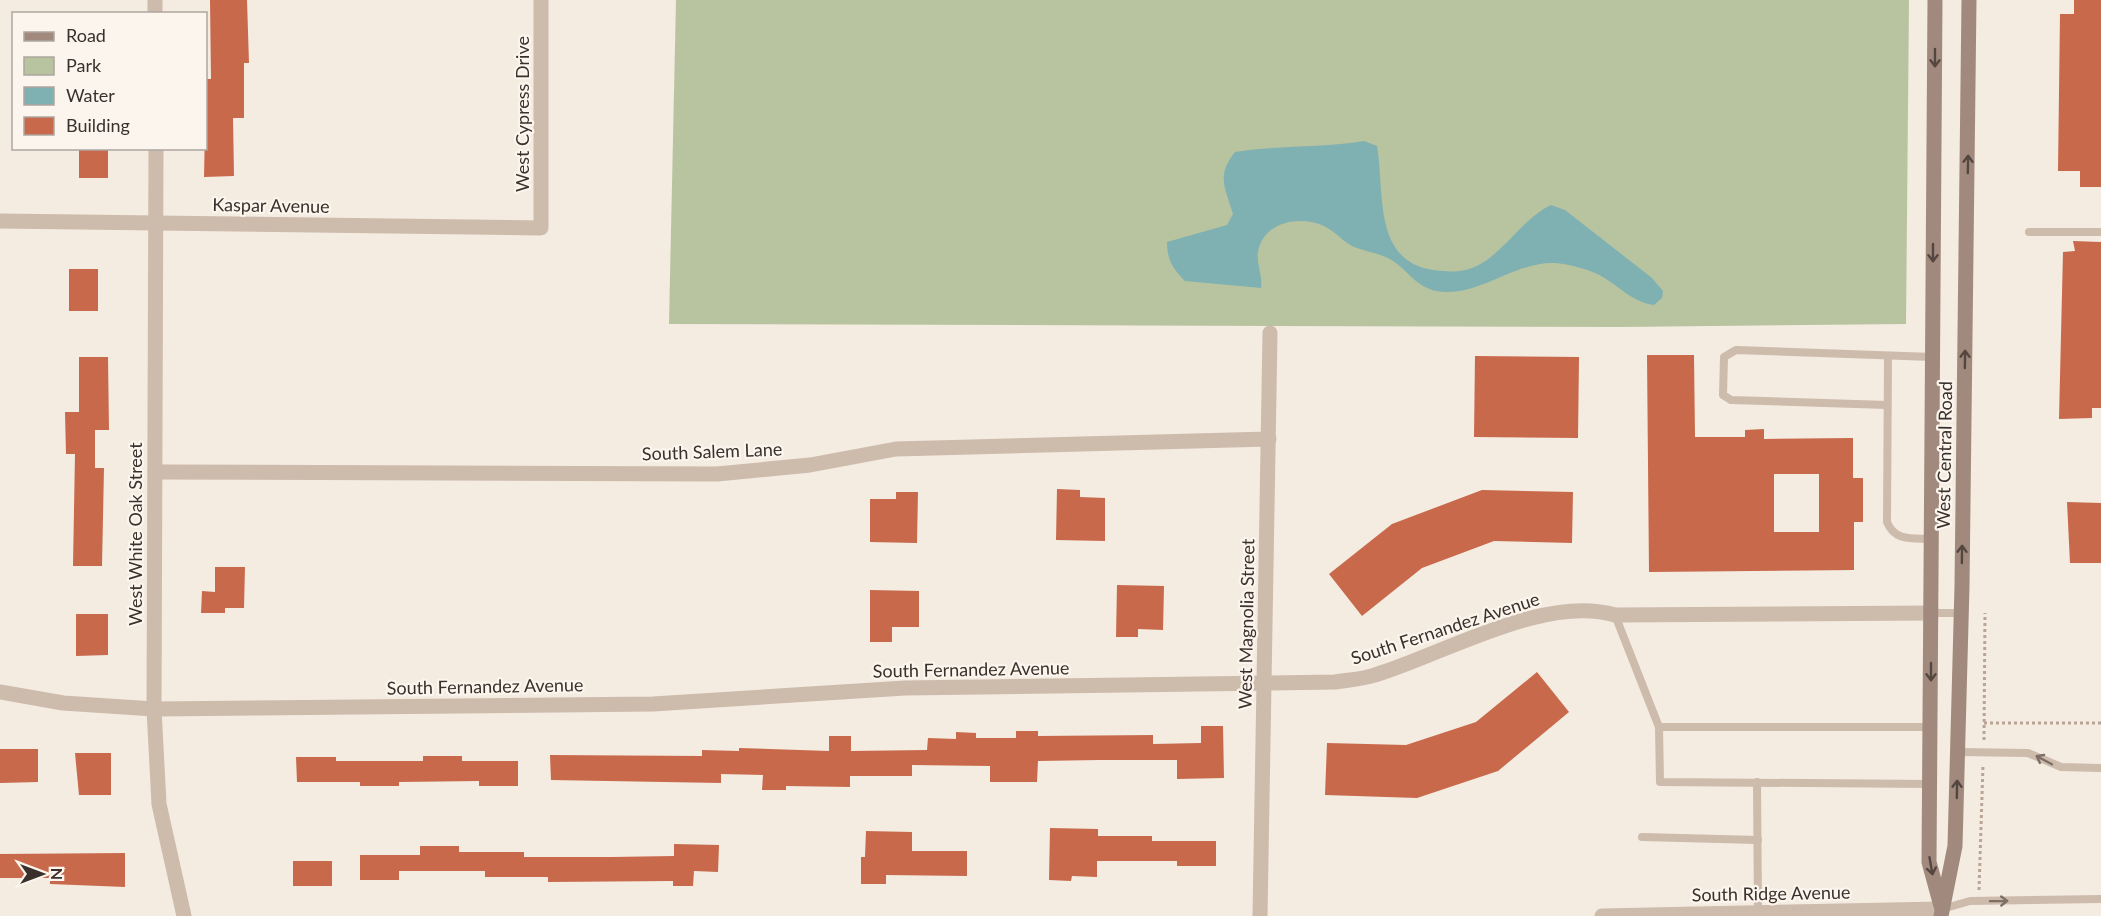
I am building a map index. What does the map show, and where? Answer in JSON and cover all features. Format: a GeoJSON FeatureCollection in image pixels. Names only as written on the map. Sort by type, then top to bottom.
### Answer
{"type":"FeatureCollection","features":[{"type":"Feature","properties":{"kind":"main road","name":"West Central Road"},"geometry":{"type":"LineString","coordinates":[[1935,0],[1929,862],[1941,913]]}},
{"type":"Feature","properties":{"kind":"main road","name":"West Central Road"},"geometry":{"type":"LineString","coordinates":[[1941,913],[1955,846],[1958,752],[1969,0]]}},
{"type":"Feature","properties":{"kind":"street","name":"West Cypress Drive"},"geometry":{"type":"LineString","coordinates":[[541,0],[541,228]]}},
{"type":"Feature","properties":{"kind":"street","name":"West White Oak Street"},"geometry":{"type":"LineString","coordinates":[[156,150],[154,709],[159,804],[184,916]]}},
{"type":"Feature","properties":{"kind":"street","name":"Kaspar Avenue"},"geometry":{"type":"LineString","coordinates":[[0,221],[541,228]]}},
{"type":"Feature","properties":{"kind":"street","name":"West Magnolia Street"},"geometry":{"type":"LineString","coordinates":[[1260,916],[1270,333]]}},
{"type":"Feature","properties":{"kind":"street","name":"South Salem Lane"},"geometry":{"type":"LineString","coordinates":[[155,472],[717,474],[810,465],[896,449],[1269,439]]}},
{"type":"Feature","properties":{"kind":"street","name":"South Fernandez Avenue"},"geometry":{"type":"LineString","coordinates":[[0,692],[63,703],[154,709],[652,704],[904,688],[1335,682],[1373,676],[1493,630],[1553,613],[1590,609],[1615,615],[1931,613]]}},
{"type":"Feature","properties":{"kind":"street","name":"South Ridge Avenue"},"geometry":{"type":"LineString","coordinates":[[1602,916],[1941,913]]}},
{"type":"Feature","properties":{"kind":"lane"},"geometry":{"type":"LineString","coordinates":[[2030,232],[2101,232]]}},
{"type":"Feature","properties":{"kind":"lane"},"geometry":{"type":"LineString","coordinates":[[1887,405],[1731,400],[1723,395],[1724,357],[1736,350],[1932,357]]}},
{"type":"Feature","properties":{"kind":"lane"},"geometry":{"type":"LineString","coordinates":[[1888,356],[1887,522],[1891,532],[1900,538],[1932,539]]}},
{"type":"Feature","properties":{"kind":"lane"},"geometry":{"type":"LineString","coordinates":[[1931,613],[1961,613]]}},
{"type":"Feature","properties":{"kind":"lane"},"geometry":{"type":"LineString","coordinates":[[1615,615],[1659,727],[1660,782],[1930,784]]}},
{"type":"Feature","properties":{"kind":"lane"},"geometry":{"type":"LineString","coordinates":[[1659,727],[1930,727]]}},
{"type":"Feature","properties":{"kind":"lane"},"geometry":{"type":"LineString","coordinates":[[1958,752],[2028,753],[2061,767],[2101,768]]}},
{"type":"Feature","properties":{"kind":"lane"},"geometry":{"type":"LineString","coordinates":[[1757,782],[1758,913]]}},
{"type":"Feature","properties":{"kind":"lane"},"geometry":{"type":"LineString","coordinates":[[1642,837],[1758,840]]}},
{"type":"Feature","properties":{"kind":"lane"},"geometry":{"type":"LineString","coordinates":[[1941,913],[1970,902],[2101,898]]}},
{"type":"Feature","properties":{"kind":"path"},"geometry":{"type":"LineString","coordinates":[[1984,723],[2101,723]]}},
{"type":"Feature","properties":{"kind":"green space"},"geometry":{"type":"Polygon","coordinates":[[[676,0],[1909,0],[1906,324],[1621,327],[669,324],[676,0]]]}},
{"type":"Feature","properties":{"kind":"water"},"geometry":{"type":"Polygon","coordinates":[[[1364,141],[1377,146],[1382,203],[1391,239],[1400,253],[1413,264],[1433,270],[1450,271],[1461,271],[1477,266],[1497,252],[1531,218],[1551,205],[1565,210],[1652,278],[1663,291],[1662,298],[1654,305],[1645,303],[1586,269],[1555,263],[1525,268],[1466,290],[1436,291],[1419,283],[1392,260],[1354,247],[1324,226],[1304,221],[1293,221],[1274,228],[1261,242],[1258,256],[1261,288],[1185,281],[1174,268],[1168,254],[1167,242],[1227,225],[1233,214],[1225,189],[1224,175],[1229,160],[1235,152],[1364,141]]]}},
{"type":"Feature","properties":{"kind":"building"},"geometry":{"type":"Polygon","coordinates":[[[210,0],[247,0],[249,63],[244,63],[244,118],[233,118],[234,176],[204,177],[205,150],[207,150],[207,79],[211,79],[210,0]]]}},
{"type":"Feature","properties":{"kind":"building"},"geometry":{"type":"Polygon","coordinates":[[[2074,0],[2101,0],[2101,187],[2080,187],[2080,171],[2058,171],[2060,14],[2074,14],[2074,0]]]}},
{"type":"Feature","properties":{"kind":"building"},"geometry":{"type":"Polygon","coordinates":[[[79,150],[108,150],[108,178],[79,178],[79,150]]]}},
{"type":"Feature","properties":{"kind":"building"},"geometry":{"type":"Polygon","coordinates":[[[2073,241],[2101,242],[2101,408],[2092,408],[2092,418],[2059,419],[2063,252],[2075,251],[2073,241]]]}},
{"type":"Feature","properties":{"kind":"building"},"geometry":{"type":"Polygon","coordinates":[[[69,269],[98,269],[98,311],[69,311],[69,269]]]}},
{"type":"Feature","properties":{"kind":"building"},"geometry":{"type":"Polygon","coordinates":[[[1647,355],[1694,355],[1695,437],[1745,437],[1745,430],[1764,429],[1764,439],[1853,438],[1853,478],[1863,478],[1863,522],[1854,522],[1854,570],[1649,572],[1647,355]],[[1774,474],[1774,532],[1819,532],[1819,474],[1774,474]]]}},
{"type":"Feature","properties":{"kind":"building"},"geometry":{"type":"Polygon","coordinates":[[[1475,356],[1579,357],[1578,438],[1474,437],[1475,356]]]}},
{"type":"Feature","properties":{"kind":"building"},"geometry":{"type":"Polygon","coordinates":[[[79,357],[108,357],[109,430],[95,430],[95,468],[104,468],[102,566],[73,566],[75,454],[66,454],[65,412],[79,412],[79,357]]]}},
{"type":"Feature","properties":{"kind":"building"},"geometry":{"type":"Polygon","coordinates":[[[1057,489],[1080,490],[1080,497],[1105,498],[1105,541],[1056,540],[1057,489]]]}},
{"type":"Feature","properties":{"kind":"building"},"geometry":{"type":"Polygon","coordinates":[[[1482,490],[1573,492],[1572,543],[1494,541],[1422,568],[1362,616],[1329,574],[1392,524],[1482,490]]]}},
{"type":"Feature","properties":{"kind":"building"},"geometry":{"type":"Polygon","coordinates":[[[896,492],[918,492],[917,543],[870,542],[870,499],[896,499],[896,492]]]}},
{"type":"Feature","properties":{"kind":"building"},"geometry":{"type":"Polygon","coordinates":[[[2067,502],[2101,503],[2101,563],[2070,563],[2067,502]]]}},
{"type":"Feature","properties":{"kind":"building"},"geometry":{"type":"Polygon","coordinates":[[[215,567],[245,567],[244,608],[225,608],[225,613],[201,613],[202,591],[215,592],[215,567]]]}},
{"type":"Feature","properties":{"kind":"building"},"geometry":{"type":"Polygon","coordinates":[[[1117,585],[1164,586],[1163,630],[1138,629],[1138,637],[1116,637],[1117,585]]]}},
{"type":"Feature","properties":{"kind":"building"},"geometry":{"type":"Polygon","coordinates":[[[870,590],[919,591],[919,627],[892,627],[892,642],[870,642],[870,590]]]}},
{"type":"Feature","properties":{"kind":"building"},"geometry":{"type":"Polygon","coordinates":[[[76,614],[108,614],[108,655],[76,656],[76,614]]]}},
{"type":"Feature","properties":{"kind":"building"},"geometry":{"type":"Polygon","coordinates":[[[1537,672],[1569,712],[1498,771],[1417,798],[1325,795],[1327,743],[1406,745],[1476,722],[1537,672]]]}},
{"type":"Feature","properties":{"kind":"building"},"geometry":{"type":"Polygon","coordinates":[[[1201,726],[1223,726],[1224,778],[1177,779],[1177,760],[1099,760],[1038,761],[1037,782],[990,782],[990,766],[912,765],[912,776],[850,776],[850,787],[786,786],[786,790],[762,790],[763,775],[721,774],[721,783],[551,780],[550,755],[702,756],[702,750],[739,751],[739,748],[829,751],[829,736],[851,736],[851,751],[927,750],[928,738],[956,739],[956,732],[976,733],[976,738],[1016,738],[1016,731],[1038,731],[1038,736],[1153,735],[1153,744],[1201,743],[1201,726]]]}},
{"type":"Feature","properties":{"kind":"building"},"geometry":{"type":"Polygon","coordinates":[[[0,749],[38,749],[38,782],[0,783],[0,749]]]}},
{"type":"Feature","properties":{"kind":"building"},"geometry":{"type":"Polygon","coordinates":[[[75,753],[111,753],[111,795],[79,795],[75,753]]]}},
{"type":"Feature","properties":{"kind":"building"},"geometry":{"type":"Polygon","coordinates":[[[423,756],[462,756],[462,761],[518,761],[518,786],[479,786],[479,781],[399,782],[399,786],[360,786],[360,782],[297,782],[296,757],[336,757],[336,761],[423,761],[423,756]]]}},
{"type":"Feature","properties":{"kind":"building"},"geometry":{"type":"Polygon","coordinates":[[[1050,828],[1098,829],[1098,836],[1152,836],[1152,841],[1216,841],[1216,866],[1177,866],[1177,861],[1097,861],[1097,877],[1072,876],[1071,881],[1049,880],[1050,828]]]}},
{"type":"Feature","properties":{"kind":"building"},"geometry":{"type":"Polygon","coordinates":[[[866,831],[912,832],[912,851],[967,851],[967,876],[886,875],[886,884],[861,884],[861,857],[865,857],[866,831]]]}},
{"type":"Feature","properties":{"kind":"building"},"geometry":{"type":"Polygon","coordinates":[[[674,844],[719,845],[718,872],[694,871],[693,886],[673,886],[673,881],[548,882],[548,877],[485,877],[485,871],[399,871],[399,880],[360,880],[360,855],[420,855],[420,846],[459,846],[459,852],[524,852],[524,857],[612,857],[674,856],[674,844]]]}},
{"type":"Feature","properties":{"kind":"building"},"geometry":{"type":"Polygon","coordinates":[[[125,853],[125,887],[50,884],[50,878],[0,878],[0,854],[125,853]]]}},
{"type":"Feature","properties":{"kind":"building"},"geometry":{"type":"Polygon","coordinates":[[[293,861],[332,861],[332,886],[293,886],[293,861]]]}}]}
